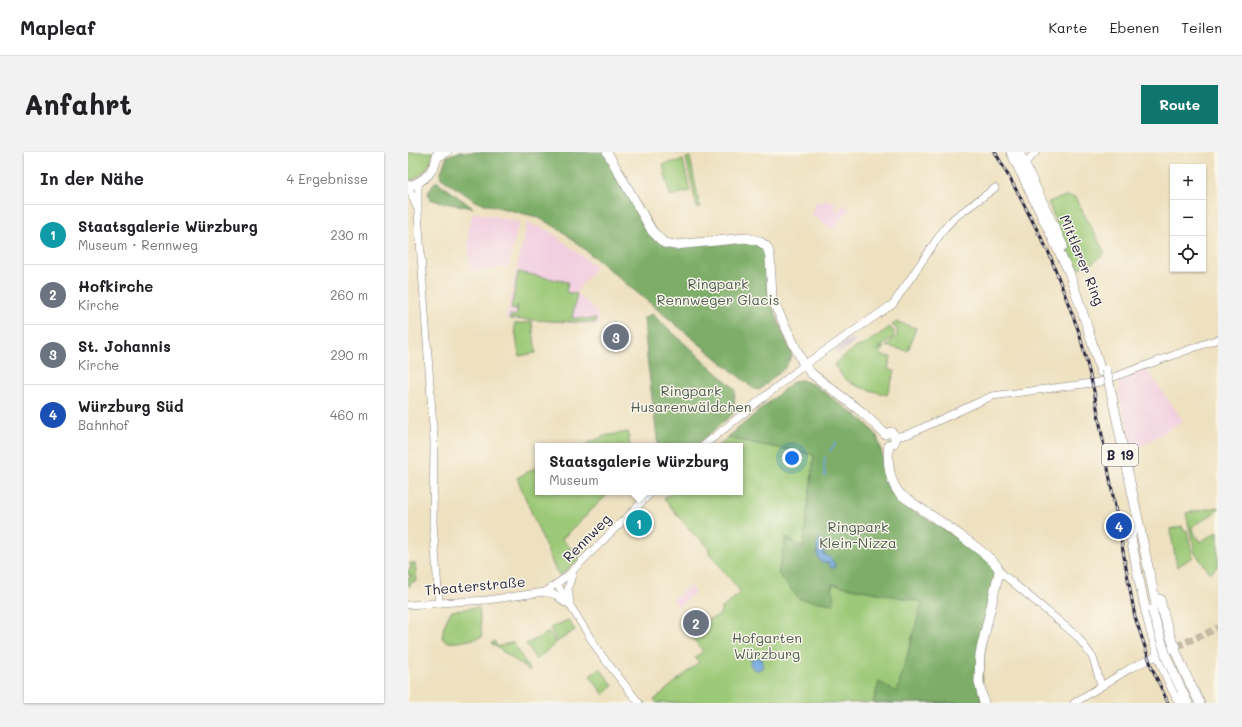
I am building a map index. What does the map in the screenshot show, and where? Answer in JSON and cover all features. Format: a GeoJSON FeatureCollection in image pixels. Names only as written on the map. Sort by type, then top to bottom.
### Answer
{"type":"FeatureCollection","features":[{"type":"Feature","properties":{"kind":"main road"},"geometry":{"type":"LineString","coordinates":[[408,187],[420,181],[430,173],[437,154],[447,152]]}},
{"type":"Feature","properties":{"kind":"main road"},"geometry":{"type":"LineString","coordinates":[[608,152],[652,231],[664,243],[675,245],[746,238],[759,241],[767,247],[770,256],[772,299],[804,365],[812,374],[862,412],[885,434]]}},
{"type":"Feature","properties":{"kind":"main road","name":"B 19"},"geometry":{"type":"LineString","coordinates":[[1011,152],[1022,166]]}},
{"type":"Feature","properties":{"kind":"main road","name":"B 19"},"geometry":{"type":"LineString","coordinates":[[1019,152],[1022,166]]}},
{"type":"Feature","properties":{"kind":"main road","name":"Mittlerer Ring"},"geometry":{"type":"LineString","coordinates":[[1022,166],[1074,271],[1103,371],[1105,386]]}},
{"type":"Feature","properties":{"kind":"main road","name":"B 19"},"geometry":{"type":"LineString","coordinates":[[1105,386],[1132,491],[1154,610]]}},
{"type":"Feature","properties":{"kind":"main road","name":"B 19"},"geometry":{"type":"LineString","coordinates":[[1105,386],[1133,521],[1167,659],[1193,703]]}},
{"type":"Feature","properties":{"kind":"main road"},"geometry":{"type":"LineString","coordinates":[[885,434],[891,432],[896,437],[894,443],[889,445]]}},
{"type":"Feature","properties":{"kind":"main road"},"geometry":{"type":"LineString","coordinates":[[885,434],[883,441],[889,445]]}},
{"type":"Feature","properties":{"kind":"main road"},"geometry":{"type":"LineString","coordinates":[[889,445],[893,487],[901,495],[984,554],[998,567],[999,570],[980,654],[979,682],[984,703]]}},
{"type":"Feature","properties":{"kind":"main road"},"geometry":{"type":"LineString","coordinates":[[1132,491],[1146,534],[1163,611],[1183,670],[1200,703]]}},
{"type":"Feature","properties":{"kind":"main road"},"geometry":{"type":"LineString","coordinates":[[1133,521],[1131,538],[1144,605],[1158,655],[1180,703]]}},
{"type":"Feature","properties":{"kind":"main road","name":"B 19"},"geometry":{"type":"LineString","coordinates":[[1184,690],[1188,703]]}},
{"type":"Feature","properties":{"kind":"street"},"geometry":{"type":"LineString","coordinates":[[1022,166],[1036,152]]}},
{"type":"Feature","properties":{"kind":"street"},"geometry":{"type":"LineString","coordinates":[[420,181],[418,213],[434,441],[433,523],[439,603]]}},
{"type":"Feature","properties":{"kind":"street"},"geometry":{"type":"LineString","coordinates":[[408,187],[413,196],[418,213]]}},
{"type":"Feature","properties":{"kind":"street"},"geometry":{"type":"LineString","coordinates":[[707,443],[804,365],[893,304],[944,229],[954,218],[995,188]]}},
{"type":"Feature","properties":{"kind":"street"},"geometry":{"type":"LineString","coordinates":[[896,437],[909,434],[992,396],[1105,386],[1218,339]]}},
{"type":"Feature","properties":{"kind":"street","name":"Rennweg"},"geometry":{"type":"LineString","coordinates":[[556,584],[574,570],[649,495]]}},
{"type":"Feature","properties":{"kind":"street"},"geometry":{"type":"LineString","coordinates":[[570,607],[568,588],[574,570]]}},
{"type":"Feature","properties":{"kind":"street"},"geometry":{"type":"LineString","coordinates":[[999,570],[1078,637],[1093,658],[1101,685]]}},
{"type":"Feature","properties":{"kind":"street"},"geometry":{"type":"LineString","coordinates":[[556,584],[599,652],[639,703]]}},
{"type":"Feature","properties":{"kind":"street","name":"Theaterstraße"},"geometry":{"type":"LineString","coordinates":[[545,592],[556,584]]}},
{"type":"Feature","properties":{"kind":"street","name":"Theaterstraße"},"geometry":{"type":"LineString","coordinates":[[408,605],[487,600],[545,592],[556,595],[570,607]]}},
{"type":"Feature","properties":{"kind":"street"},"geometry":{"type":"LineString","coordinates":[[1074,703],[1129,669],[1176,647]]}},
{"type":"Feature","properties":{"kind":"shaded area"},"geometry":{"type":"Polygon","coordinates":[[[825,199],[837,204],[834,209],[838,211],[844,204],[850,209],[833,229],[811,214],[817,201],[823,203],[825,199]]]}},
{"type":"Feature","properties":{"kind":"shaded area"},"geometry":{"type":"Polygon","coordinates":[[[473,212],[519,222],[508,267],[470,271],[468,230],[473,212]]]}},
{"type":"Feature","properties":{"kind":"shaded area"},"geometry":{"type":"Polygon","coordinates":[[[527,223],[548,230],[596,267],[576,292],[597,312],[599,325],[506,319],[527,223]]]}},
{"type":"Feature","properties":{"kind":"shaded area"},"geometry":{"type":"Polygon","coordinates":[[[852,337],[855,342],[838,354],[835,350],[852,337]]]}},
{"type":"Feature","properties":{"kind":"shaded area"},"geometry":{"type":"Polygon","coordinates":[[[1145,367],[1183,421],[1135,450],[1126,424],[1119,396],[1119,377],[1145,367]]]}},
{"type":"Feature","properties":{"kind":"shaded area"},"geometry":{"type":"Polygon","coordinates":[[[690,586],[695,593],[679,607],[673,599],[690,586]]]}},
{"type":"Feature","properties":{"kind":"green space"},"geometry":{"type":"Polygon","coordinates":[[[408,152],[433,152],[428,167],[425,171],[418,177],[408,181],[408,152]]]}},
{"type":"Feature","properties":{"kind":"green space","name":"Ringpark Rennweger Glacis"},"geometry":{"type":"Polygon","coordinates":[[[459,152],[604,152],[664,243],[744,240],[766,248],[769,298],[792,355],[785,368],[759,390],[754,389],[561,230],[537,217],[477,202],[441,178],[440,175],[447,156],[459,152]]]}},
{"type":"Feature","properties":{"kind":"green space"},"geometry":{"type":"Polygon","coordinates":[[[690,157],[700,207],[697,208],[686,158],[690,157]]]}},
{"type":"Feature","properties":{"kind":"green space"},"geometry":{"type":"Polygon","coordinates":[[[683,160],[690,191],[670,196],[663,164],[683,160]]]}},
{"type":"Feature","properties":{"kind":"green space"},"geometry":{"type":"Polygon","coordinates":[[[435,182],[438,182],[473,208],[430,199],[428,193],[435,182]]]}},
{"type":"Feature","properties":{"kind":"green space"},"geometry":{"type":"Polygon","coordinates":[[[1066,196],[1075,197],[1105,253],[1090,265],[1075,269],[1048,202],[1066,196]]]}},
{"type":"Feature","properties":{"kind":"green space"},"geometry":{"type":"Polygon","coordinates":[[[518,272],[568,282],[566,292],[577,294],[572,318],[596,319],[595,323],[510,319],[510,315],[516,316],[518,305],[516,310],[511,309],[518,272]]]}},
{"type":"Feature","properties":{"kind":"green space","name":"Ringpark Husarenwäldchen"},"geometry":{"type":"Polygon","coordinates":[[[652,314],[735,389],[734,413],[699,443],[658,443],[647,357],[644,318],[652,314]]]}},
{"type":"Feature","properties":{"kind":"green space"},"geometry":{"type":"Polygon","coordinates":[[[532,322],[536,353],[519,356],[514,324],[532,322]]]}},
{"type":"Feature","properties":{"kind":"green space"},"geometry":{"type":"Polygon","coordinates":[[[897,322],[916,328],[908,351],[886,346],[897,335],[897,329],[892,325],[897,322]]]}},
{"type":"Feature","properties":{"kind":"green space"},"geometry":{"type":"Polygon","coordinates":[[[890,327],[894,331],[893,337],[876,351],[883,347],[884,349],[880,355],[891,357],[888,369],[895,371],[887,395],[866,389],[846,380],[834,366],[836,362],[858,346],[862,346],[890,327]]]}},
{"type":"Feature","properties":{"kind":"green space","name":"Hofgarten Würzburg"},"geometry":{"type":"Polygon","coordinates":[[[802,380],[814,385],[865,422],[874,434],[880,447],[888,489],[894,497],[916,513],[978,550],[985,624],[981,703],[657,703],[654,700],[699,662],[695,658],[703,651],[690,635],[709,619],[719,616],[722,608],[741,592],[709,553],[709,549],[700,538],[696,537],[664,499],[669,495],[743,495],[743,443],[722,443],[794,381],[802,380]]]}},
{"type":"Feature","properties":{"kind":"green space","name":"Ringpark Klein-Nizza"},"geometry":{"type":"Polygon","coordinates":[[[802,380],[814,385],[865,422],[877,436],[889,490],[909,508],[978,550],[997,567],[985,624],[981,703],[873,703],[879,682],[897,692],[922,602],[832,584],[834,604],[799,599],[778,573],[786,537],[803,548],[814,455],[727,438],[794,381],[802,380]]]}},
{"type":"Feature","properties":{"kind":"green space"},"geometry":{"type":"Polygon","coordinates":[[[628,432],[630,443],[589,443],[604,436],[628,432]]]}},
{"type":"Feature","properties":{"kind":"green space"},"geometry":{"type":"Polygon","coordinates":[[[535,468],[535,495],[607,495],[562,539],[580,558],[560,576],[555,569],[517,478],[535,468]]]}},
{"type":"Feature","properties":{"kind":"green space"},"geometry":{"type":"Polygon","coordinates":[[[1218,507],[1218,510],[1191,528],[1200,542],[1218,531],[1218,566],[1210,573],[1195,553],[1186,513],[1218,507]]]}},
{"type":"Feature","properties":{"kind":"green space"},"geometry":{"type":"Polygon","coordinates":[[[1182,526],[1184,531],[1187,530],[1193,557],[1177,567],[1170,529],[1182,526]]]}},
{"type":"Feature","properties":{"kind":"green space"},"geometry":{"type":"Polygon","coordinates":[[[410,563],[415,563],[417,581],[412,582],[409,587],[408,578],[411,577],[411,575],[408,575],[408,570],[411,569],[410,563]]]}},
{"type":"Feature","properties":{"kind":"green space"},"geometry":{"type":"Polygon","coordinates":[[[479,607],[482,637],[467,641],[455,642],[445,641],[442,638],[444,626],[451,611],[479,607]]]}},
{"type":"Feature","properties":{"kind":"green space"},"geometry":{"type":"Polygon","coordinates":[[[568,620],[575,630],[557,642],[550,628],[568,620]]]}},
{"type":"Feature","properties":{"kind":"green space"},"geometry":{"type":"Polygon","coordinates":[[[549,632],[556,643],[536,660],[526,644],[549,632]]]}},
{"type":"Feature","properties":{"kind":"green space"},"geometry":{"type":"Polygon","coordinates":[[[495,641],[497,647],[513,642],[530,671],[491,643],[495,641]]]}},
{"type":"Feature","properties":{"kind":"green space"},"geometry":{"type":"Polygon","coordinates":[[[600,668],[613,686],[604,695],[590,676],[600,668]]]}},
{"type":"Feature","properties":{"kind":"water"},"geometry":{"type":"Polygon","coordinates":[[[819,538],[825,544],[823,554],[830,557],[836,567],[831,568],[829,563],[821,562],[819,559],[817,547],[819,538]]]}},
{"type":"Feature","properties":{"kind":"water"},"geometry":{"type":"Polygon","coordinates":[[[756,657],[762,659],[763,663],[762,668],[758,670],[753,669],[750,664],[751,660],[756,657]]]}},
{"type":"Feature","properties":{"kind":"waterway"},"geometry":{"type":"LineString","coordinates":[[830,451],[836,442]]}},
{"type":"Feature","properties":{"kind":"waterway"},"geometry":{"type":"LineString","coordinates":[[825,457],[825,476]]}},
{"type":"Feature","properties":{"kind":"tunnel"},"geometry":{"type":"LineString","coordinates":[[1177,646],[1218,628]]}},
{"type":"Feature","properties":{"kind":"railway"},"geometry":{"type":"LineString","coordinates":[[995,152],[1049,253],[1079,332],[1094,391],[1135,617],[1152,668],[1168,703]]}},
{"type":"Feature","properties":{"kind":"place","name":"St. Johannis"},"geometry":{"type":"Point","coordinates":[616,337]}},
{"type":"Feature","properties":{"kind":"place","name":"Staatsgalerie Würzburg"},"geometry":{"type":"Point","coordinates":[639,523]}},
{"type":"Feature","properties":{"kind":"place","name":"Würzburg Süd"},"geometry":{"type":"Point","coordinates":[1119,526]}},
{"type":"Feature","properties":{"kind":"place","name":"Hofkirche"},"geometry":{"type":"Point","coordinates":[696,623]}}]}
